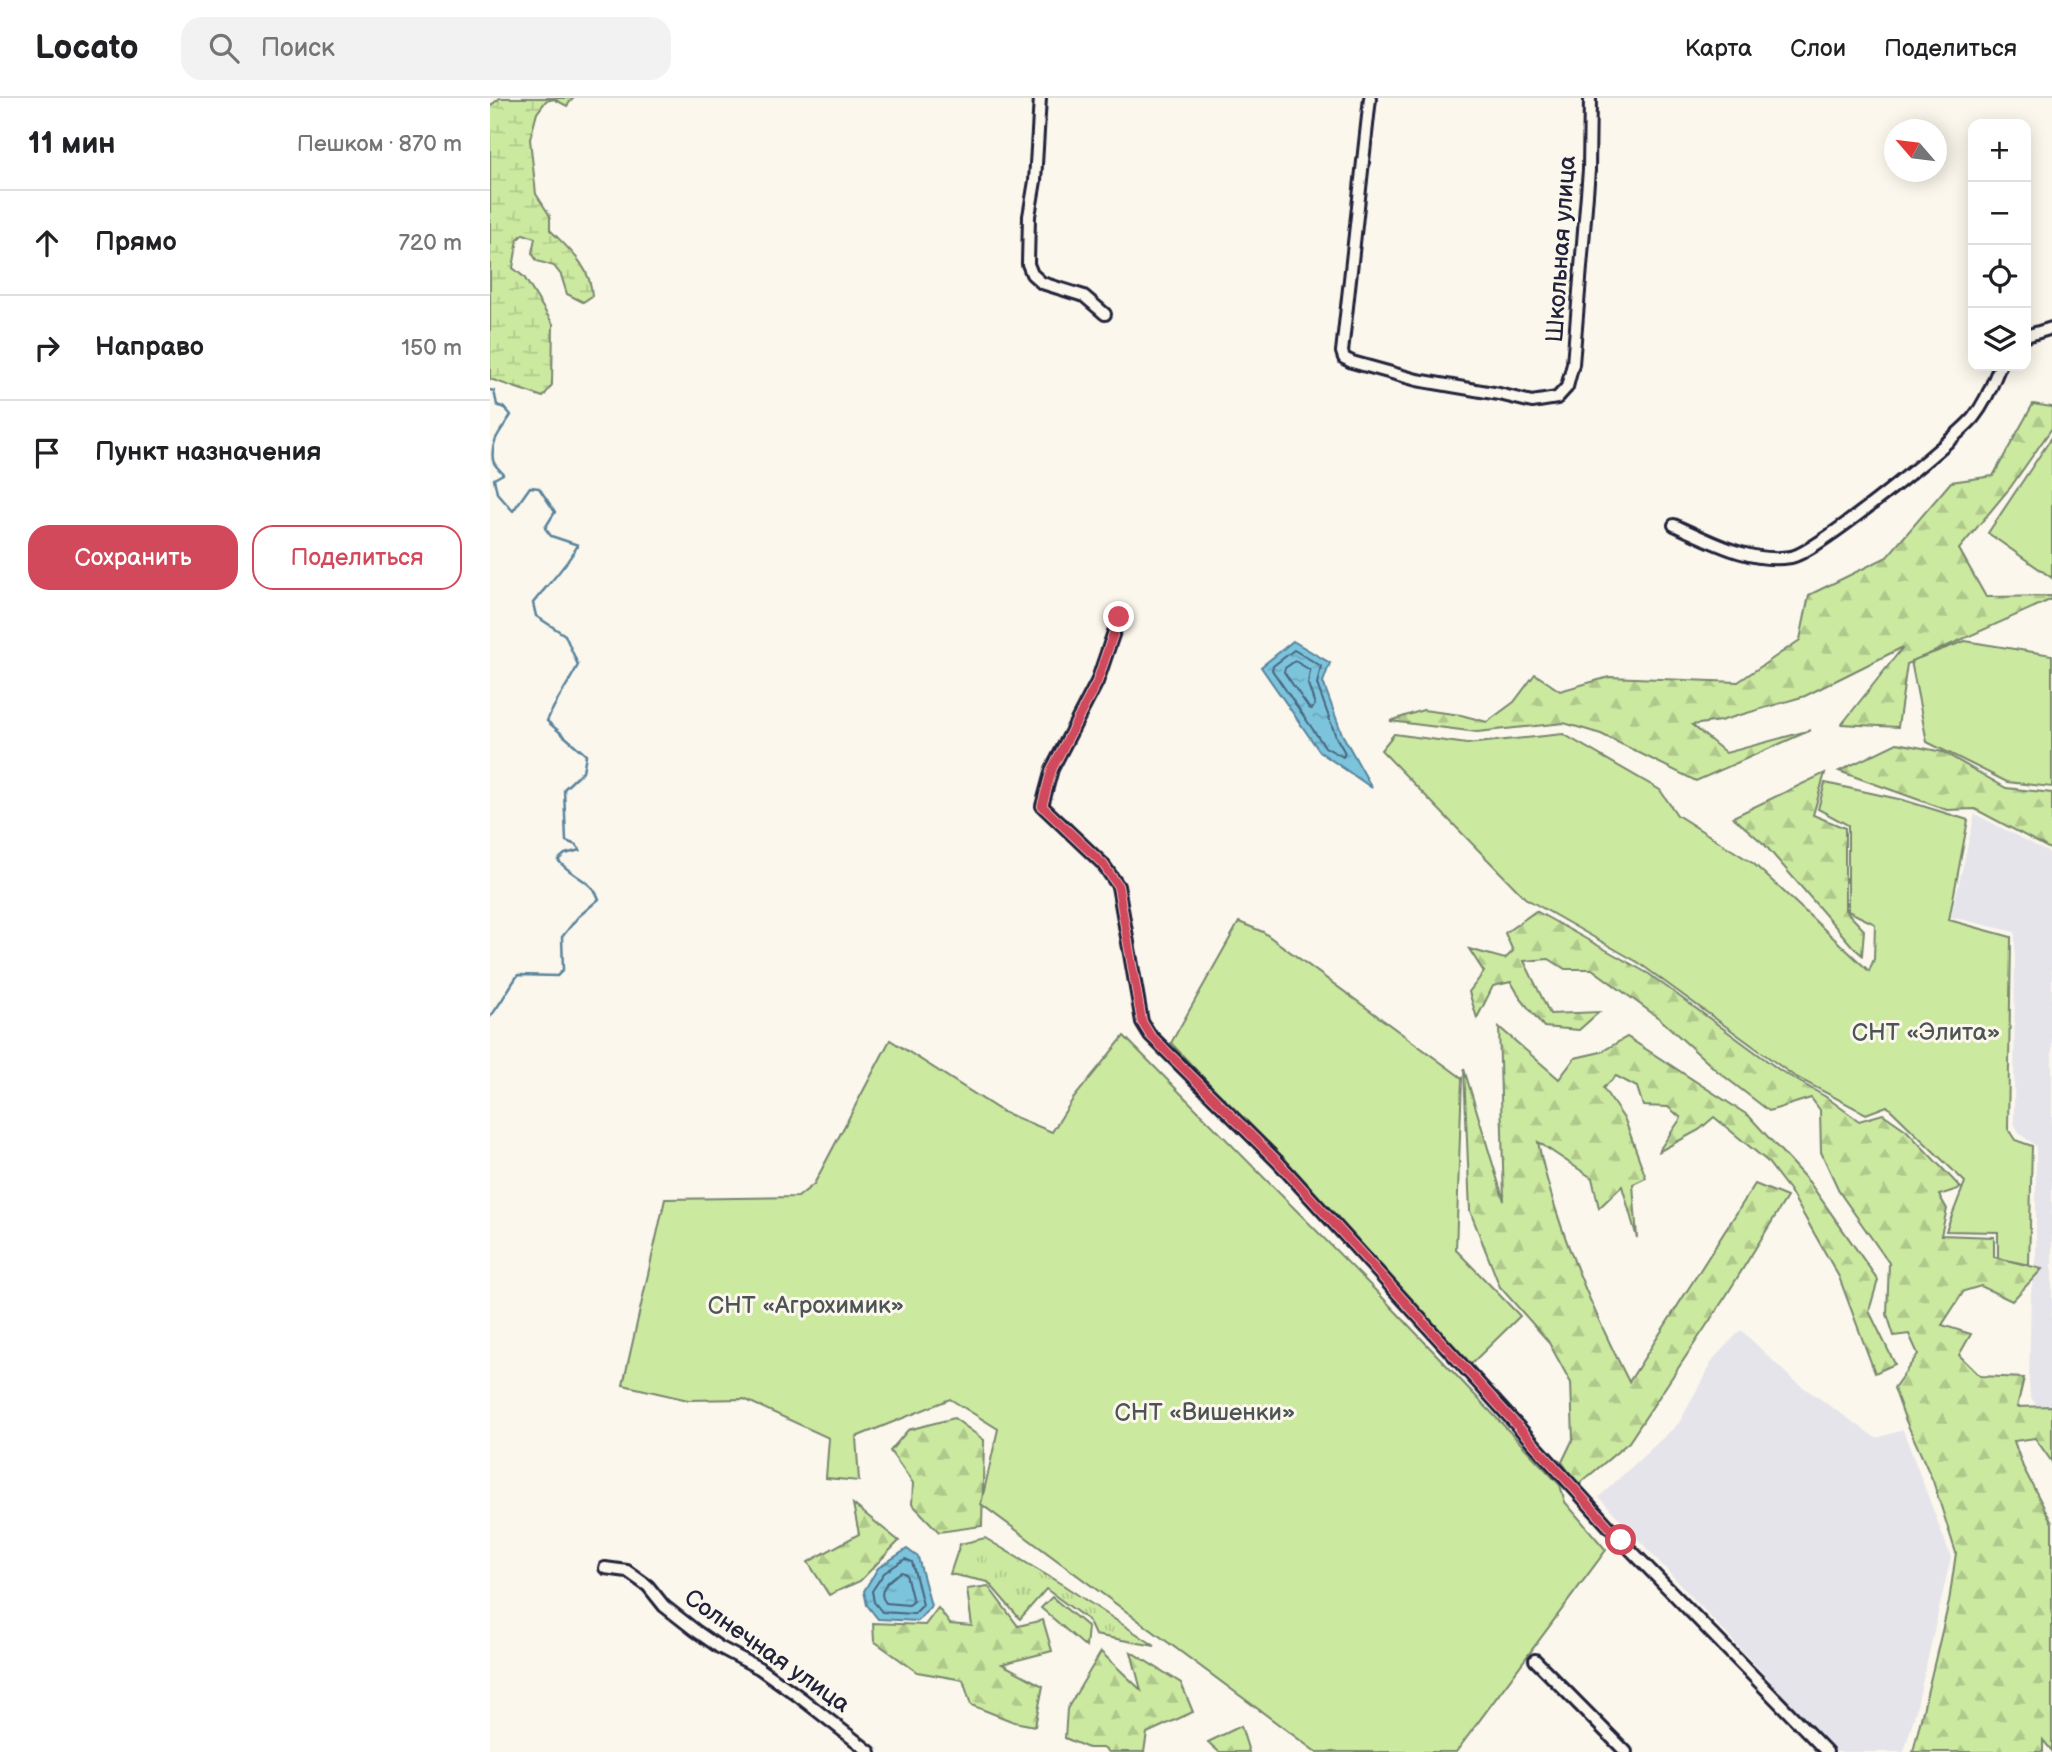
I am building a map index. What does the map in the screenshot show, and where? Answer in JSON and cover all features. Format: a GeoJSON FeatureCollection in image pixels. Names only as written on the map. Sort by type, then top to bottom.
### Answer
{"type":"FeatureCollection","features":[{"type":"Feature","properties":{"kind":"street"},"geometry":{"type":"LineString","coordinates":[[1040,98],[1035,181],[1029,216],[1028,264],[1032,274],[1042,283],[1084,296],[1105,314]]}},
{"type":"Feature","properties":{"kind":"street","name":"Школьная улица"},"geometry":{"type":"LineString","coordinates":[[1370,98],[1342,352],[1344,358],[1417,380],[1532,402],[1557,398],[1567,387],[1573,364],[1589,170],[1590,98]]}},
{"type":"Feature","properties":{"kind":"street"},"geometry":{"type":"LineString","coordinates":[[2031,334],[2052,328]]}},
{"type":"Feature","properties":{"kind":"street"},"geometry":{"type":"LineString","coordinates":[[1674,525],[1744,554],[1780,558],[1798,556],[1815,547],[1923,462],[1974,417],[1998,371]]}},
{"type":"Feature","properties":{"kind":"street"},"geometry":{"type":"LineString","coordinates":[[1119,617],[1097,682],[1052,769],[1042,806],[1103,864],[1118,886],[1142,1022],[1162,1049],[1287,1172],[1621,1540],[1827,1752]]}},
{"type":"Feature","properties":{"kind":"street","name":"Солнечная улица"},"geometry":{"type":"LineString","coordinates":[[605,1568],[627,1571],[648,1586],[664,1606],[696,1631],[788,1688],[870,1752]]}},
{"type":"Feature","properties":{"kind":"street"},"geometry":{"type":"LineString","coordinates":[[1535,1660],[1626,1752]]}},
{"type":"Feature","properties":{"kind":"shaded area"},"geometry":{"type":"Polygon","coordinates":[[[1975,814],[2052,854],[2052,1405],[2036,1405],[2030,1396],[2031,1294],[2036,1253],[2036,1146],[2019,1133],[2014,1123],[2015,932],[1951,917],[1975,814]]]}},
{"type":"Feature","properties":{"kind":"shaded area"},"geometry":{"type":"Polygon","coordinates":[[[1741,1330],[1793,1380],[1876,1438],[1903,1430],[1951,1557],[1904,1752],[1836,1752],[1599,1497],[1679,1423],[1714,1358],[1741,1330]]]}},
{"type":"Feature","properties":{"kind":"green space"},"geometry":{"type":"Polygon","coordinates":[[[500,98],[573,98],[567,106],[554,99],[546,101],[537,113],[530,139],[536,194],[550,216],[550,230],[584,268],[592,296],[583,302],[567,294],[561,275],[554,266],[537,261],[532,253],[535,238],[523,234],[518,239],[513,268],[524,277],[553,324],[552,385],[543,397],[490,379],[490,106],[500,98]]]}},
{"type":"Feature","properties":{"kind":"green space"},"geometry":{"type":"Polygon","coordinates":[[[2033,404],[2052,407],[2052,428],[2010,488],[1959,549],[1986,597],[2052,596],[2052,599],[1907,664],[1898,727],[1842,724],[1903,647],[1805,696],[1720,721],[1692,725],[1726,753],[1811,730],[1696,781],[1601,734],[1564,723],[1477,732],[1390,721],[1423,710],[1487,722],[1514,702],[1535,674],[1560,691],[1609,677],[1738,682],[1800,640],[1809,595],[1887,557],[1951,482],[1993,476],[2033,404]]]}},
{"type":"Feature","properties":{"kind":"green space"},"geometry":{"type":"Polygon","coordinates":[[[2052,437],[2052,578],[1988,533],[2052,437]]]}},
{"type":"Feature","properties":{"kind":"green space"},"geometry":{"type":"Polygon","coordinates":[[[1965,641],[2052,655],[2052,787],[2007,782],[1927,742],[1911,661],[1965,641]]]}},
{"type":"Feature","properties":{"kind":"green space","name":"СНТ «Элита»"},"geometry":{"type":"Polygon","coordinates":[[[1394,734],[1467,744],[1563,734],[1660,790],[1677,815],[1754,864],[1869,971],[1874,959],[1875,924],[1848,911],[1848,825],[1818,809],[1825,783],[1903,800],[1968,820],[1949,920],[2011,937],[2008,1129],[2015,1140],[2032,1146],[2029,1265],[1998,1258],[1998,1232],[1946,1231],[1965,1182],[1887,1106],[1866,1114],[1794,1076],[1639,963],[1525,898],[1381,750],[1394,734]]]}},
{"type":"Feature","properties":{"kind":"green space"},"geometry":{"type":"Polygon","coordinates":[[[1897,743],[1943,752],[2006,788],[2052,793],[2052,850],[1975,809],[1947,810],[1839,771],[1897,743]]]}},
{"type":"Feature","properties":{"kind":"green space"},"geometry":{"type":"Polygon","coordinates":[[[1825,773],[1813,815],[1845,828],[1845,910],[1864,930],[1862,955],[1765,845],[1733,817],[1825,773]]]}},
{"type":"Feature","properties":{"kind":"green space"},"geometry":{"type":"Polygon","coordinates":[[[1536,911],[1649,974],[1781,1071],[1826,1097],[1859,1121],[1883,1114],[1906,1130],[1961,1188],[1939,1195],[1947,1209],[1941,1235],[1994,1237],[1994,1257],[2042,1269],[2012,1301],[1981,1286],[1964,1291],[1942,1325],[1971,1334],[1959,1355],[1980,1376],[2024,1378],[2017,1407],[2052,1406],[2052,1462],[2035,1438],[2014,1441],[2023,1467],[2052,1523],[2052,1751],[2043,1740],[2043,1752],[1913,1752],[1949,1602],[1956,1553],[1933,1481],[1894,1388],[1918,1354],[1909,1334],[1894,1336],[1887,1314],[1889,1263],[1840,1193],[1821,1152],[1820,1110],[1811,1098],[1769,1111],[1716,1070],[1660,1019],[1592,969],[1565,969],[1549,959],[1524,961],[1550,1014],[1599,1012],[1579,1030],[1544,1027],[1511,982],[1493,986],[1477,1018],[1469,992],[1484,972],[1469,949],[1505,959],[1513,951],[1505,933],[1536,911]]]}},
{"type":"Feature","properties":{"kind":"green space"},"geometry":{"type":"Polygon","coordinates":[[[1239,922],[1263,932],[1462,1078],[1456,1250],[1520,1316],[1471,1364],[1171,1043],[1239,922]]]}},
{"type":"Feature","properties":{"kind":"green space"},"geometry":{"type":"Polygon","coordinates":[[[1499,1027],[1559,1079],[1575,1058],[1601,1052],[1627,1037],[1749,1116],[1809,1182],[1878,1280],[1869,1311],[1895,1364],[1875,1373],[1839,1277],[1790,1191],[1767,1161],[1714,1117],[1699,1130],[1658,1152],[1681,1118],[1668,1107],[1643,1106],[1637,1087],[1616,1076],[1603,1088],[1625,1120],[1646,1178],[1633,1184],[1637,1238],[1622,1186],[1599,1208],[1592,1178],[1538,1142],[1554,1204],[1575,1265],[1629,1382],[1755,1184],[1787,1197],[1726,1296],[1629,1442],[1578,1485],[1562,1462],[1573,1439],[1571,1383],[1548,1341],[1500,1287],[1470,1211],[1464,1069],[1504,1201],[1499,1027]]]}},
{"type":"Feature","properties":{"kind":"green space","name":"СНТ «Вишенки»"},"geometry":{"type":"Polygon","coordinates":[[[1124,1036],[1380,1295],[1560,1485],[1565,1502],[1606,1550],[1456,1752],[1316,1752],[981,1504],[998,1429],[950,1399],[856,1437],[859,1481],[826,1478],[829,1438],[744,1399],[688,1400],[623,1385],[665,1199],[798,1197],[814,1184],[890,1040],[1003,1112],[1052,1132],[1073,1099],[1124,1036]]]}},
{"type":"Feature","properties":{"kind":"green space"},"geometry":{"type":"Polygon","coordinates":[[[954,1418],[984,1440],[982,1526],[939,1532],[912,1504],[913,1483],[890,1451],[908,1430],[954,1418]]]}},
{"type":"Feature","properties":{"kind":"green space"},"geometry":{"type":"Polygon","coordinates":[[[853,1504],[899,1541],[860,1581],[829,1595],[808,1562],[859,1534],[853,1504]]]}},
{"type":"Feature","properties":{"kind":"green space"},"geometry":{"type":"Polygon","coordinates":[[[985,1538],[1063,1585],[1155,1646],[1095,1635],[1088,1620],[1046,1589],[1020,1619],[988,1582],[950,1574],[960,1544],[985,1538]]]}},
{"type":"Feature","properties":{"kind":"green space"},"geometry":{"type":"Polygon","coordinates":[[[988,1586],[1018,1626],[1043,1620],[1052,1651],[1002,1664],[1043,1686],[1035,1726],[1014,1722],[971,1705],[963,1680],[917,1672],[874,1641],[873,1623],[925,1625],[938,1608],[950,1624],[972,1626],[967,1589],[988,1586]]]}},
{"type":"Feature","properties":{"kind":"green space"},"geometry":{"type":"Polygon","coordinates":[[[1052,1597],[1088,1627],[1086,1647],[1041,1608],[1052,1597]]]}},
{"type":"Feature","properties":{"kind":"green space"},"geometry":{"type":"Polygon","coordinates":[[[1101,1652],[1141,1690],[1131,1652],[1181,1683],[1193,1712],[1147,1733],[1144,1752],[1109,1752],[1103,1748],[1088,1748],[1065,1738],[1067,1709],[1101,1652]]]}},
{"type":"Feature","properties":{"kind":"green space"},"geometry":{"type":"Polygon","coordinates":[[[1241,1726],[1249,1752],[1219,1752],[1208,1742],[1241,1726]]]}},
{"type":"Feature","properties":{"kind":"water"},"geometry":{"type":"Polygon","coordinates":[[[1293,641],[1330,663],[1323,682],[1342,734],[1372,788],[1320,752],[1261,667],[1293,641]]]}},
{"type":"Feature","properties":{"kind":"water"},"geometry":{"type":"Polygon","coordinates":[[[907,1549],[918,1557],[931,1606],[918,1621],[878,1619],[867,1605],[864,1591],[878,1568],[907,1549]]]}},
{"type":"Feature","properties":{"kind":"waterway"},"geometry":{"type":"LineString","coordinates":[[490,390],[494,391],[497,405],[505,408],[511,415],[493,447],[494,462],[503,474],[494,479],[497,493],[513,511],[530,487],[539,488],[555,512],[545,528],[551,536],[578,545],[563,568],[533,603],[536,616],[565,635],[578,665],[547,721],[586,755],[583,771],[564,789],[566,841],[580,850],[565,854],[558,860],[586,882],[599,899],[578,917],[562,937],[563,970],[557,976],[518,975],[490,1017]]}},
{"type":"Feature","properties":{"kind":"route"},"geometry":{"type":"LineString","coordinates":[[1119,617],[1097,682],[1052,769],[1042,806],[1103,864],[1118,886],[1142,1022],[1162,1049],[1229,1112],[1331,1219],[1621,1540]]}},
{"type":"Feature","properties":{"kind":"park label","name":"СНТ «Агрохимик»"},"geometry":{"type":"Point","coordinates":[806,1305]}}]}
